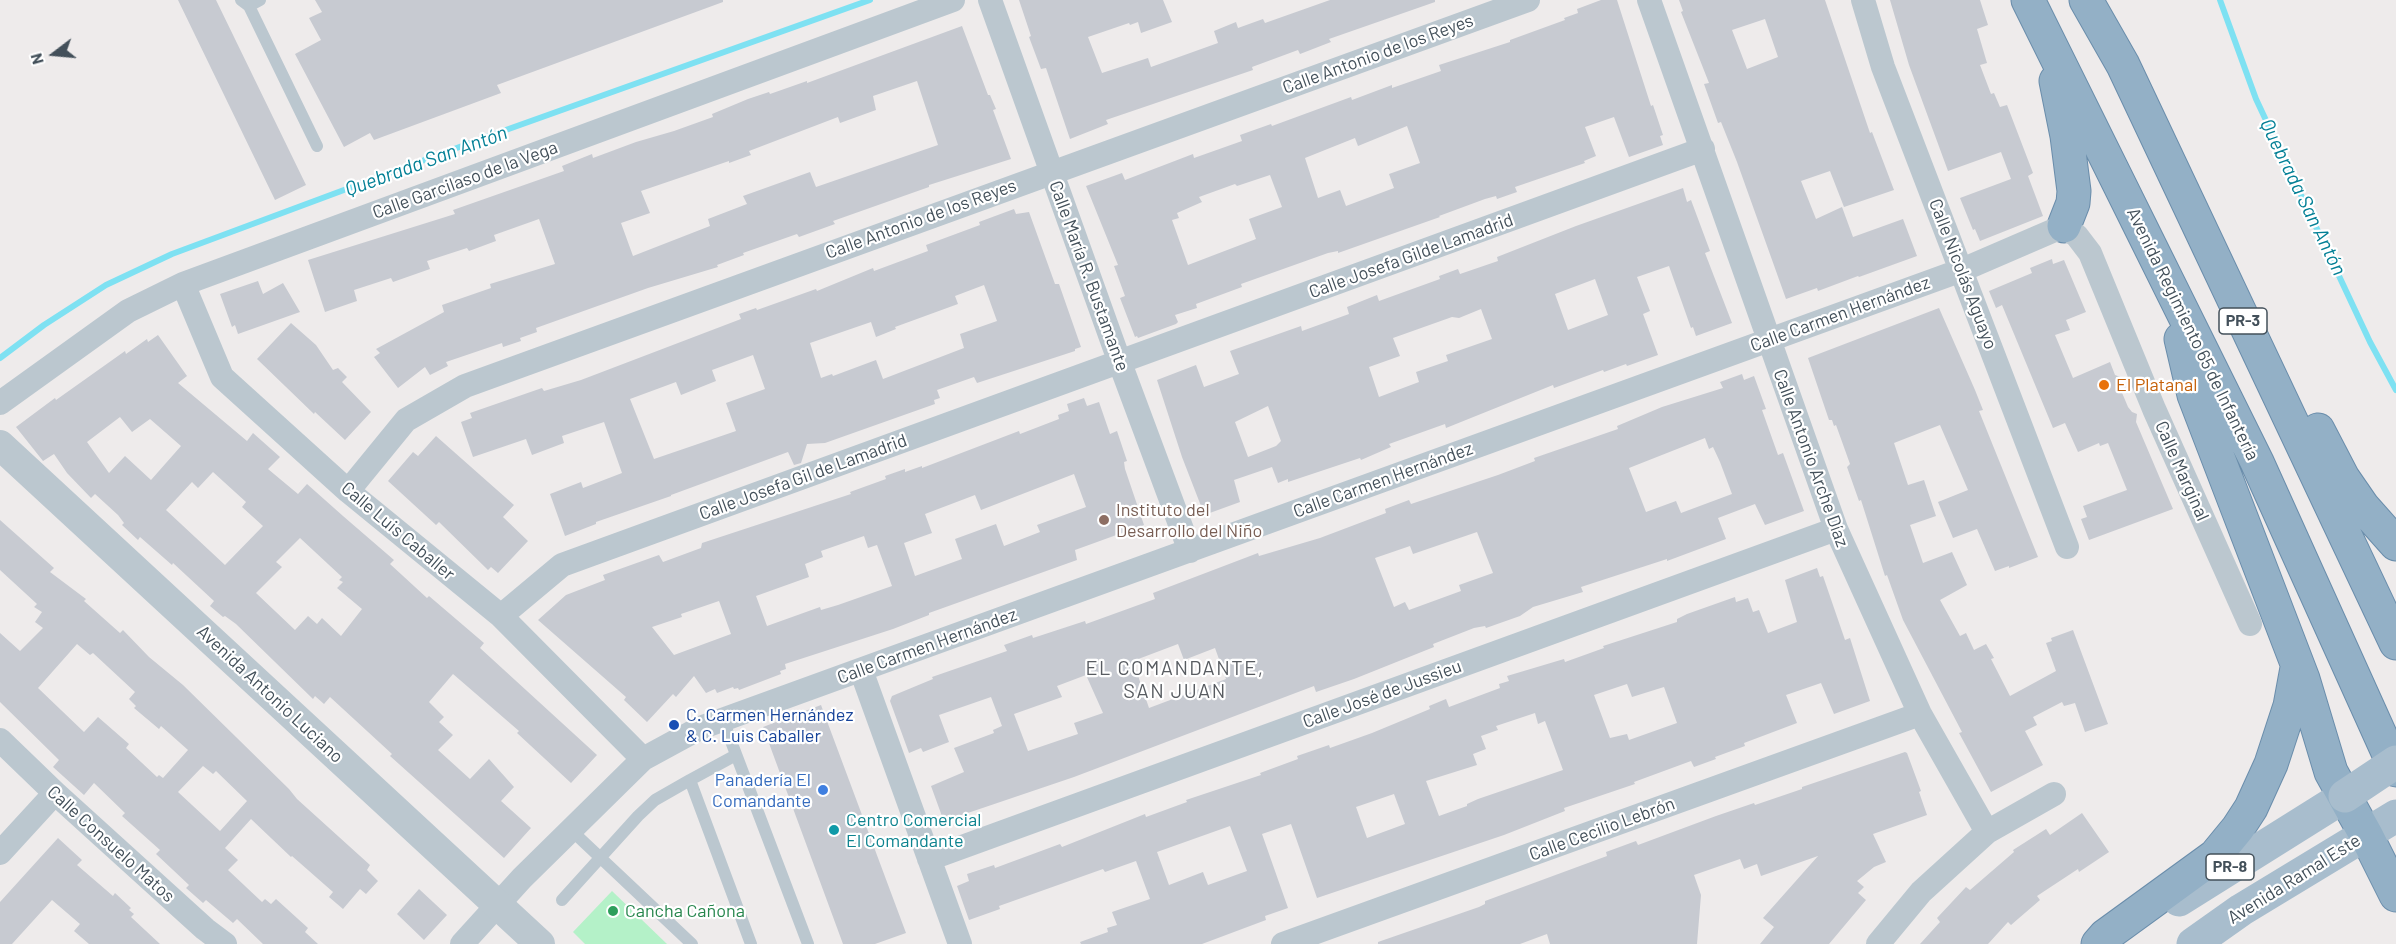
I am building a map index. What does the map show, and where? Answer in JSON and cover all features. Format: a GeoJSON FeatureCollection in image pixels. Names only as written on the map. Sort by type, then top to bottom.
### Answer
{"type":"FeatureCollection","features":[{"type":"Feature","properties":{"kind":"highway","name":"Avenida Regimiento 65 de Infantería"},"geometry":{"type":"LineString","coordinates":[[2028,0],[2257,462],[2396,770]]}},
{"type":"Feature","properties":{"kind":"highway","name":"PR-3"},"geometry":{"type":"LineString","coordinates":[[2086,0],[2123,64],[2396,643]]}},
{"type":"Feature","properties":{"kind":"highway"},"geometry":{"type":"LineString","coordinates":[[2048,38],[2067,136],[2074,191],[2073,203],[2064,226]]}},
{"type":"Feature","properties":{"kind":"highway"},"geometry":{"type":"LineString","coordinates":[[2202,234],[2255,302],[2343,478],[2363,507],[2396,544]]}},
{"type":"Feature","properties":{"kind":"highway"},"geometry":{"type":"LineString","coordinates":[[2168,285],[2194,395],[2303,679],[2331,772],[2396,895]]}},
{"type":"Feature","properties":{"kind":"highway"},"geometry":{"type":"LineString","coordinates":[[2098,944],[2105,936],[2215,856],[2238,828],[2251,808],[2271,764],[2290,706],[2297,666]]}},
{"type":"Feature","properties":{"kind":"main road","name":"PR-8"},"geometry":{"type":"LineString","coordinates":[[2118,944],[2199,886],[2396,762]]}},
{"type":"Feature","properties":{"kind":"main road","name":"Avenida Ramal Este"},"geometry":{"type":"LineString","coordinates":[[2193,944],[2241,910],[2396,816]]}},
{"type":"Feature","properties":{"kind":"street","name":"Calle Garcilaso de la Vega"},"geometry":{"type":"LineString","coordinates":[[0,403],[128,311],[183,284],[953,0]]}},
{"type":"Feature","properties":{"kind":"street","name":"Calle María R. Bustamante"},"geometry":{"type":"LineString","coordinates":[[990,0],[1190,551]]}},
{"type":"Feature","properties":{"kind":"street","name":"Calle Antonio de los Reyes"},"geometry":{"type":"LineString","coordinates":[[348,491],[406,420],[465,386],[1528,0]]}},
{"type":"Feature","properties":{"kind":"street","name":"Calle Antonio Arche Díaz"},"geometry":{"type":"LineString","coordinates":[[1649,0],[1703,149],[1767,340],[1836,529],[1920,714],[1988,832]]}},
{"type":"Feature","properties":{"kind":"street","name":"Calle Nicolás Aguayo"},"geometry":{"type":"LineString","coordinates":[[1863,0],[1883,67],[2067,547]]}},
{"type":"Feature","properties":{"kind":"street","name":"Calle Josefa Gilde Lamadrid"},"geometry":{"type":"LineString","coordinates":[[1120,363],[1703,149]]}},
{"type":"Feature","properties":{"kind":"street","name":"Calle Carmen Hernández"},"geometry":{"type":"LineString","coordinates":[[462,944],[571,830],[643,759],[700,728],[1962,270],[2064,226]]}},
{"type":"Feature","properties":{"kind":"street","name":"Calle Marginal"},"geometry":{"type":"LineString","coordinates":[[2064,226],[2077,236],[2090,253],[2154,409],[2250,624]]}},
{"type":"Feature","properties":{"kind":"street","name":"Calle Luis Caballer"},"geometry":{"type":"LineString","coordinates":[[183,284],[222,377],[348,491],[501,616],[643,759]]}},
{"type":"Feature","properties":{"kind":"street","name":"Calle Josefa Gil de Lamadrid"},"geometry":{"type":"LineString","coordinates":[[501,616],[562,565],[1120,363]]}},
{"type":"Feature","properties":{"kind":"street","name":"Avenida Antonio Luciano"},"geometry":{"type":"LineString","coordinates":[[0,445],[540,944]]}},
{"type":"Feature","properties":{"kind":"street","name":"Calle José de Jussieu"},"geometry":{"type":"LineString","coordinates":[[929,859],[1836,529]]}},
{"type":"Feature","properties":{"kind":"street"},"geometry":{"type":"LineString","coordinates":[[861,670],[960,944]]}},
{"type":"Feature","properties":{"kind":"street","name":"Calle Cecilio Lebrón"},"geometry":{"type":"LineString","coordinates":[[1283,944],[1920,714]]}},
{"type":"Feature","properties":{"kind":"street","name":"Calle Consuelo Matos"},"geometry":{"type":"LineString","coordinates":[[0,740],[198,937],[225,944]]}},
{"type":"Feature","properties":{"kind":"street"},"geometry":{"type":"LineString","coordinates":[[0,853],[55,794]]}},
{"type":"Feature","properties":{"kind":"street"},"geometry":{"type":"LineString","coordinates":[[1878,944],[1921,892],[1988,832],[2054,794]]}},
{"type":"Feature","properties":{"kind":"lane"},"geometry":{"type":"LineString","coordinates":[[250,2],[317,146]]}},
{"type":"Feature","properties":{"kind":"lane"},"geometry":{"type":"LineString","coordinates":[[723,720],[808,944]]}},
{"type":"Feature","properties":{"kind":"lane"},"geometry":{"type":"LineString","coordinates":[[562,900],[656,800],[736,755]]}},
{"type":"Feature","properties":{"kind":"lane"},"geometry":{"type":"LineString","coordinates":[[690,780],[751,944]]}},
{"type":"Feature","properties":{"kind":"lane"},"geometry":{"type":"LineString","coordinates":[[571,830],[692,944]]}},
{"type":"Feature","properties":{"kind":"green space","name":"Cancha Cañona"},"geometry":{"type":"Polygon","coordinates":[[[612,891],[667,944],[585,944],[573,932],[612,891]]]}},
{"type":"Feature","properties":{"kind":"building"},"geometry":{"type":"Polygon","coordinates":[[[178,0],[216,0],[306,185],[275,200],[178,0]]]}},
{"type":"Feature","properties":{"kind":"building"},"geometry":{"type":"Polygon","coordinates":[[[315,0],[723,0],[723,2],[497,85],[501,93],[374,140],[370,133],[344,147],[295,54],[321,40],[309,18],[322,12],[315,0]]]}},
{"type":"Feature","properties":{"kind":"building"},"geometry":{"type":"Polygon","coordinates":[[[1019,0],[1163,0],[1172,22],[1141,33],[1138,22],[1130,25],[1129,23],[1088,37],[1102,73],[1148,58],[1151,67],[1218,43],[1214,31],[1236,22],[1238,28],[1263,19],[1265,23],[1330,0],[1435,0],[1435,2],[1329,39],[1331,42],[1300,54],[1298,50],[1252,67],[1253,70],[1106,120],[1108,124],[1070,139],[1046,68],[1041,69],[1029,37],[1031,36],[1019,0]]]}},
{"type":"Feature","properties":{"kind":"building"},"geometry":{"type":"Polygon","coordinates":[[[1601,0],[1617,0],[1651,106],[1653,105],[1663,135],[1660,136],[1663,145],[1629,157],[1614,117],[1585,127],[1596,156],[1584,161],[1585,163],[1515,187],[1517,192],[1497,199],[1496,196],[1485,199],[1338,253],[1338,251],[1328,253],[1241,284],[1242,287],[1196,304],[1197,308],[1175,315],[1178,322],[1176,324],[1138,338],[1135,337],[1120,298],[1125,296],[1114,266],[1118,265],[1086,186],[1122,173],[1125,180],[1193,154],[1194,158],[1242,141],[1240,135],[1271,124],[1272,126],[1351,97],[1352,100],[1392,85],[1392,88],[1441,71],[1439,65],[1510,42],[1510,40],[1565,20],[1564,18],[1578,13],[1577,9],[1601,0]],[[1407,126],[1358,146],[1355,138],[1305,158],[1318,198],[1340,190],[1346,206],[1394,188],[1389,174],[1420,163],[1407,126]],[[1270,175],[1199,197],[1202,202],[1177,213],[1179,218],[1172,220],[1188,265],[1256,239],[1249,219],[1282,207],[1270,175]]]}},
{"type":"Feature","properties":{"kind":"building"},"geometry":{"type":"Polygon","coordinates":[[[1679,0],[1825,0],[1870,133],[1872,132],[1894,190],[1844,207],[1830,171],[1801,181],[1816,219],[1842,207],[1853,237],[1903,219],[1917,256],[1818,291],[1817,288],[1786,299],[1737,162],[1721,122],[1718,123],[1704,84],[1709,83],[1681,12],[1683,11],[1679,0]],[[1765,19],[1732,30],[1747,69],[1778,57],[1765,19]]]}},
{"type":"Feature","properties":{"kind":"building"},"geometry":{"type":"Polygon","coordinates":[[[1890,0],[1980,0],[1988,25],[1977,29],[1987,63],[1980,65],[1991,94],[1994,93],[2000,107],[2007,105],[2033,173],[2028,176],[2043,216],[1980,241],[1960,198],[2011,179],[2001,152],[1948,171],[1909,65],[1890,0]]]}},
{"type":"Feature","properties":{"kind":"building"},"geometry":{"type":"Polygon","coordinates":[[[962,26],[988,95],[996,109],[993,110],[1011,159],[929,185],[929,187],[833,221],[835,224],[799,237],[797,234],[743,253],[744,255],[717,265],[718,267],[648,288],[536,328],[537,332],[520,338],[521,341],[503,347],[502,343],[446,362],[448,366],[430,375],[425,367],[398,388],[374,357],[380,353],[376,349],[444,312],[442,305],[491,288],[490,284],[555,264],[539,219],[494,235],[496,241],[469,251],[467,248],[427,261],[430,269],[393,282],[391,278],[354,290],[357,301],[325,312],[308,260],[455,214],[453,210],[564,171],[562,166],[592,154],[593,158],[713,117],[712,114],[748,99],[807,81],[807,83],[962,26]],[[917,81],[873,96],[876,110],[840,123],[838,117],[749,151],[751,155],[641,191],[650,213],[621,223],[633,256],[710,226],[708,219],[747,204],[743,196],[810,172],[816,187],[938,145],[917,81]]]}},
{"type":"Feature","properties":{"kind":"building"},"geometry":{"type":"Polygon","coordinates":[[[1683,188],[1687,202],[1691,200],[1710,251],[1705,253],[1732,323],[1696,336],[1669,266],[1637,277],[1650,311],[1643,314],[1658,355],[1627,366],[1626,364],[1604,372],[1603,370],[1554,388],[1553,385],[1446,428],[1445,424],[1389,444],[1391,447],[1361,460],[1360,458],[1288,482],[1288,479],[1278,483],[1272,467],[1234,480],[1240,502],[1207,514],[1204,505],[1201,506],[1182,457],[1157,380],[1196,365],[1204,387],[1239,374],[1230,351],[1301,326],[1302,331],[1349,314],[1347,307],[1377,295],[1379,301],[1440,279],[1439,276],[1458,269],[1460,274],[1498,261],[1497,257],[1683,188]],[[1595,279],[1555,294],[1568,330],[1608,315],[1595,279]],[[1481,309],[1459,318],[1452,317],[1393,338],[1400,356],[1369,367],[1379,397],[1419,382],[1416,372],[1448,361],[1446,355],[1492,339],[1481,309]],[[1268,406],[1235,422],[1248,457],[1276,446],[1281,441],[1268,406]]]}},
{"type":"Feature","properties":{"kind":"building"},"geometry":{"type":"Polygon","coordinates":[[[1014,209],[1016,214],[1029,212],[1055,284],[1059,284],[1081,347],[1075,351],[977,383],[974,377],[937,390],[940,398],[934,400],[935,404],[825,443],[807,444],[801,463],[794,465],[788,452],[596,522],[596,524],[565,536],[550,494],[581,482],[583,488],[622,473],[604,422],[562,436],[564,443],[532,455],[526,439],[473,457],[461,422],[472,418],[470,413],[542,388],[544,391],[581,380],[741,319],[739,314],[816,289],[817,291],[873,268],[874,271],[928,251],[926,245],[980,225],[979,222],[1014,209]],[[984,285],[955,296],[958,304],[895,327],[896,329],[876,337],[871,322],[810,343],[821,378],[832,374],[833,376],[876,360],[883,379],[964,348],[960,334],[997,321],[984,285]],[[753,355],[712,370],[716,381],[681,395],[676,382],[630,399],[654,459],[736,431],[726,403],[765,389],[753,355]]]}},
{"type":"Feature","properties":{"kind":"building"},"geometry":{"type":"Polygon","coordinates":[[[2052,259],[2053,264],[2064,260],[2086,312],[2066,320],[2070,330],[2055,335],[2073,378],[2110,362],[2115,375],[2123,378],[2120,388],[2128,407],[2137,414],[2136,422],[2173,509],[2089,540],[2081,519],[2087,517],[2083,506],[2127,490],[2108,443],[2100,446],[2099,443],[2078,452],[2065,423],[2053,428],[2002,305],[1996,308],[1989,291],[2032,273],[2030,268],[2052,259]]]}},
{"type":"Feature","properties":{"kind":"building"},"geometry":{"type":"Polygon","coordinates":[[[258,281],[263,294],[283,283],[300,312],[238,334],[235,325],[232,327],[220,294],[258,281]]]}},
{"type":"Feature","properties":{"kind":"building"},"geometry":{"type":"Polygon","coordinates":[[[1939,308],[1983,410],[1979,411],[2038,557],[1995,571],[1977,529],[1953,538],[1938,502],[1968,490],[1940,425],[1894,443],[1908,485],[1924,480],[1936,516],[1910,525],[1923,563],[1952,552],[1967,585],[1940,600],[1960,636],[1966,633],[1974,650],[1986,644],[2010,696],[2056,671],[2046,643],[2052,641],[2051,638],[2073,630],[2108,724],[2085,732],[2075,703],[2064,706],[2062,702],[2033,717],[2037,725],[2025,731],[2043,765],[1991,792],[1903,620],[1887,575],[1885,576],[1861,500],[1859,501],[1847,467],[1850,464],[1836,425],[1834,426],[1832,420],[1829,420],[1808,358],[1939,308]]]}},
{"type":"Feature","properties":{"kind":"building"},"geometry":{"type":"Polygon","coordinates":[[[291,323],[316,345],[333,370],[338,368],[347,377],[342,382],[371,412],[345,440],[315,412],[314,414],[257,359],[291,323]]]}},
{"type":"Feature","properties":{"kind":"building"},"geometry":{"type":"Polygon","coordinates":[[[158,335],[187,376],[178,383],[247,441],[253,433],[280,457],[268,469],[298,494],[307,484],[394,560],[390,564],[427,598],[429,596],[484,643],[480,648],[597,755],[571,783],[517,733],[519,731],[453,674],[429,702],[444,717],[439,722],[453,735],[438,750],[470,779],[489,759],[514,787],[501,801],[531,828],[504,858],[390,756],[392,754],[330,697],[324,704],[315,696],[313,699],[236,624],[210,606],[214,601],[173,563],[172,565],[140,537],[138,540],[122,525],[124,523],[118,515],[95,494],[91,498],[67,473],[54,454],[43,461],[16,427],[125,351],[126,354],[147,339],[148,342],[158,335]],[[120,417],[87,442],[109,473],[125,456],[151,480],[181,446],[150,419],[132,432],[120,417]],[[213,472],[198,488],[192,482],[166,510],[225,565],[263,526],[242,507],[246,502],[213,472]],[[300,538],[276,562],[282,567],[256,593],[295,630],[308,616],[317,624],[322,618],[341,636],[362,609],[337,588],[343,582],[339,580],[342,577],[300,538]]]}},
{"type":"Feature","properties":{"kind":"building"},"geometry":{"type":"Polygon","coordinates":[[[1742,374],[1744,380],[1754,376],[1766,409],[1762,410],[1778,455],[1783,453],[1804,511],[1765,525],[1755,504],[1718,518],[1726,539],[1667,561],[1667,559],[1581,587],[1583,592],[1533,607],[1520,616],[1486,628],[1485,626],[1474,628],[1433,644],[1434,647],[1354,679],[1316,692],[1314,686],[1074,777],[953,818],[952,816],[943,819],[931,786],[964,772],[954,748],[994,733],[993,730],[1002,726],[991,697],[939,715],[949,742],[923,752],[921,748],[909,753],[890,701],[892,696],[933,679],[932,677],[1007,651],[1004,645],[1032,635],[1033,638],[1085,621],[1086,624],[1155,599],[1153,593],[1258,553],[1259,556],[1320,538],[1386,513],[1385,509],[1409,500],[1411,504],[1498,475],[1535,461],[1534,458],[1618,429],[1617,426],[1662,407],[1723,388],[1720,382],[1742,374]],[[1705,438],[1629,468],[1646,512],[1676,501],[1681,513],[1732,494],[1713,447],[1709,449],[1705,438]],[[1477,532],[1413,554],[1410,546],[1375,558],[1394,607],[1405,602],[1409,610],[1461,591],[1459,585],[1493,573],[1477,532]],[[1178,644],[1133,661],[1149,708],[1226,679],[1215,648],[1184,660],[1178,644]],[[1086,675],[1057,686],[1062,697],[1014,714],[1028,751],[1078,734],[1074,723],[1103,713],[1086,675]]]}},
{"type":"Feature","properties":{"kind":"building"},"geometry":{"type":"Polygon","coordinates":[[[1084,398],[1087,406],[1099,402],[1110,434],[1117,431],[1127,461],[1124,462],[1125,469],[1144,525],[1075,550],[1077,560],[929,613],[929,615],[893,629],[785,664],[786,669],[780,671],[781,674],[739,690],[733,687],[717,693],[715,689],[706,693],[694,676],[676,697],[673,694],[647,722],[624,700],[626,697],[538,620],[566,595],[605,580],[603,575],[659,555],[663,562],[701,548],[702,543],[851,494],[850,492],[886,479],[885,476],[905,469],[905,472],[922,466],[922,468],[1019,431],[1020,434],[1059,419],[1058,415],[1069,411],[1067,404],[1084,398]],[[1074,474],[981,510],[975,495],[925,514],[932,533],[904,543],[915,576],[962,559],[955,539],[996,524],[1004,546],[1040,532],[1037,525],[1086,507],[1074,474]],[[864,536],[821,551],[823,557],[805,564],[809,577],[756,596],[767,626],[820,607],[821,610],[892,586],[877,545],[868,548],[864,536]],[[719,601],[681,614],[682,617],[652,627],[674,655],[731,634],[719,601]]]}},
{"type":"Feature","properties":{"kind":"building"},"geometry":{"type":"Polygon","coordinates":[[[436,436],[514,505],[503,517],[528,541],[498,573],[491,567],[488,570],[439,522],[436,525],[388,481],[413,452],[418,456],[436,436]]]}},
{"type":"Feature","properties":{"kind":"building"},"geometry":{"type":"Polygon","coordinates":[[[0,520],[54,568],[50,572],[86,599],[84,601],[120,633],[123,630],[149,657],[183,685],[297,799],[370,865],[367,870],[378,881],[366,894],[360,889],[343,909],[329,897],[333,892],[251,819],[225,848],[238,860],[228,870],[262,902],[265,899],[271,904],[276,899],[308,928],[305,932],[318,944],[263,944],[237,919],[233,923],[206,900],[203,903],[186,888],[189,885],[156,854],[160,850],[122,816],[125,813],[94,783],[84,795],[53,767],[59,760],[0,702],[0,633],[20,651],[43,628],[35,622],[42,612],[34,607],[37,604],[0,570],[0,520]],[[77,644],[38,688],[84,732],[98,717],[129,744],[126,748],[157,777],[159,775],[163,778],[188,750],[161,726],[159,729],[134,708],[136,706],[129,699],[135,692],[93,653],[90,655],[77,644]],[[203,766],[178,792],[220,831],[247,801],[216,771],[213,774],[203,766]]]}},
{"type":"Feature","properties":{"kind":"building"},"geometry":{"type":"Polygon","coordinates":[[[1817,568],[1820,577],[1823,576],[1845,640],[1850,638],[1870,701],[1834,714],[1821,683],[1786,695],[1797,723],[1744,743],[1745,746],[1715,757],[1716,759],[1694,767],[1691,761],[1634,782],[1635,784],[1564,808],[1565,811],[1504,835],[1317,898],[1291,824],[1262,834],[1288,908],[1265,916],[1266,920],[1202,944],[1081,944],[1080,942],[1108,932],[1107,928],[1117,925],[1112,912],[1150,899],[1136,861],[1105,872],[1103,869],[999,906],[1000,909],[969,920],[957,886],[969,881],[967,874],[994,865],[995,868],[1060,844],[1062,847],[1145,814],[1146,817],[1187,802],[1186,800],[1261,775],[1260,773],[1298,759],[1297,756],[1329,745],[1330,748],[1372,733],[1430,709],[1429,706],[1446,699],[1449,707],[1500,688],[1499,684],[1509,681],[1507,676],[1564,659],[1565,662],[1604,648],[1603,646],[1677,622],[1677,619],[1687,614],[1735,597],[1736,602],[1748,598],[1753,612],[1759,610],[1768,633],[1797,622],[1785,580],[1817,568]],[[1627,684],[1594,695],[1610,738],[1627,734],[1629,740],[1677,723],[1664,687],[1632,697],[1627,684]],[[1535,713],[1496,726],[1498,730],[1481,736],[1486,749],[1473,754],[1477,765],[1426,781],[1439,816],[1467,806],[1478,799],[1563,770],[1545,721],[1538,724],[1535,713]],[[1394,794],[1356,807],[1367,838],[1405,824],[1394,794]],[[1230,826],[1157,852],[1169,885],[1203,872],[1208,885],[1247,871],[1230,826]]]}},
{"type":"Feature","properties":{"kind":"building","name":"Centro Comercial El Comandante"},"geometry":{"type":"Polygon","coordinates":[[[821,705],[906,933],[875,944],[843,944],[763,727],[821,705]]]}},
{"type":"Feature","properties":{"kind":"building"},"geometry":{"type":"Polygon","coordinates":[[[1905,752],[1921,791],[1919,792],[1927,815],[1873,834],[1886,862],[1874,867],[1857,881],[1864,887],[1858,893],[1866,900],[1829,944],[1760,944],[1774,927],[1763,918],[1818,856],[1761,876],[1757,864],[1744,869],[1740,859],[1694,875],[1701,895],[1697,944],[1550,944],[1547,934],[1520,944],[1378,944],[1378,942],[1479,907],[1485,904],[1485,901],[1607,856],[1606,852],[1636,841],[1638,845],[1905,752]]]}},
{"type":"Feature","properties":{"kind":"building"},"geometry":{"type":"Polygon","coordinates":[[[2082,813],[2109,852],[2037,896],[2040,900],[2011,925],[2008,922],[1988,944],[1920,944],[1940,922],[1937,918],[1966,887],[1970,890],[2014,852],[2013,850],[2046,829],[2050,835],[2082,813]]]}},
{"type":"Feature","properties":{"kind":"building"},"geometry":{"type":"Polygon","coordinates":[[[58,838],[82,860],[77,865],[113,896],[115,893],[131,908],[129,910],[134,914],[131,917],[160,944],[89,944],[74,931],[80,924],[52,900],[12,944],[0,944],[0,902],[58,838]]]}},
{"type":"Feature","properties":{"kind":"building"},"geometry":{"type":"Polygon","coordinates":[[[419,889],[447,915],[424,940],[397,914],[419,889]]]}},
{"type":"Feature","properties":{"kind":"waterway","name":"Quebrada San Antón"},"geometry":{"type":"LineString","coordinates":[[0,358],[44,325],[106,285],[172,254],[489,136],[870,0]]}},
{"type":"Feature","properties":{"kind":"waterway","name":"Quebrada San Antón"},"geometry":{"type":"LineString","coordinates":[[2220,0],[2256,99],[2370,342],[2396,390]]}},
{"type":"Feature","properties":{"kind":"place","name":"El Platanal"},"geometry":{"type":"Point","coordinates":[2104,385]}},
{"type":"Feature","properties":{"kind":"place","name":"Instituto del Desarrollo del Niño"},"geometry":{"type":"Point","coordinates":[1104,520]}},
{"type":"Feature","properties":{"kind":"place","name":"C. Carmen Hernández & C. Luis Caballer"},"geometry":{"type":"Point","coordinates":[674,725]}},
{"type":"Feature","properties":{"kind":"place","name":"Panadería El Comandante"},"geometry":{"type":"Point","coordinates":[823,790]}},
{"type":"Feature","properties":{"kind":"place","name":"Centro Comercial El Comandante"},"geometry":{"type":"Point","coordinates":[834,830]}},
{"type":"Feature","properties":{"kind":"place","name":"Cancha Cañona"},"geometry":{"type":"Point","coordinates":[613,911]}},
{"type":"Feature","properties":{"kind":"district","name":"EL COMANDANTE, SAN JUAN"},"geometry":{"type":"Point","coordinates":[1175,680]}}]}
